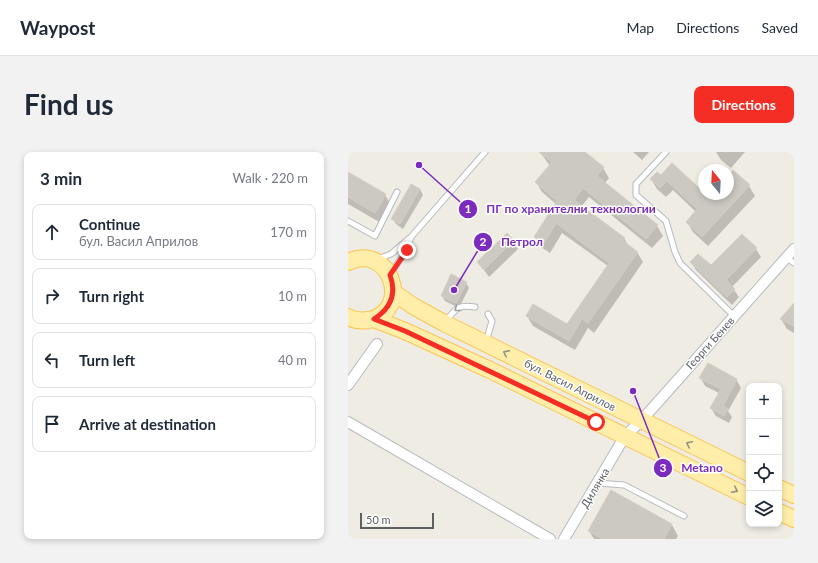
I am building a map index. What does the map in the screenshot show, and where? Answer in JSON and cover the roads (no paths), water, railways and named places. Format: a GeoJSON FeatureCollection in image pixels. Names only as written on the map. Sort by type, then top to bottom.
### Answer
{"type":"FeatureCollection","features":[{"type":"Feature","properties":{"kind":"main road"},"geometry":{"type":"LineString","coordinates":[[348,262],[364,259],[374,261],[383,266],[390,275],[394,292],[390,305],[383,313],[374,319],[363,321],[349,319]]}},
{"type":"Feature","properties":{"kind":"main road","name":"бул. Васил Априлов"},"geometry":{"type":"LineString","coordinates":[[394,292],[413,306],[444,323],[746,472]]}},
{"type":"Feature","properties":{"kind":"main road","name":"бул. Васил Априлов"},"geometry":{"type":"LineString","coordinates":[[374,319],[405,331],[469,361],[746,496]]}},
{"type":"Feature","properties":{"kind":"main road"},"geometry":{"type":"LineString","coordinates":[[782,489],[794,495]]}},
{"type":"Feature","properties":{"kind":"main road"},"geometry":{"type":"LineString","coordinates":[[782,513],[794,519]]}},
{"type":"Feature","properties":{"kind":"street","name":"Георги Бенев"},"geometry":{"type":"LineString","coordinates":[[625,436],[641,421],[734,316],[790,260],[794,249]]}},
{"type":"Feature","properties":{"kind":"street"},"geometry":{"type":"LineString","coordinates":[[348,385],[377,344]]}},
{"type":"Feature","properties":{"kind":"street"},"geometry":{"type":"LineString","coordinates":[[348,422],[550,539]]}},
{"type":"Feature","properties":{"kind":"street","name":"Дилянка"},"geometry":{"type":"LineString","coordinates":[[564,539],[625,436]]}},
{"type":"Feature","properties":{"kind":"lane"},"geometry":{"type":"LineString","coordinates":[[374,261],[391,254],[411,237],[485,152]]}},
{"type":"Feature","properties":{"kind":"lane"},"geometry":{"type":"LineString","coordinates":[[666,152],[636,184],[636,195],[666,221],[675,252],[680,263],[734,316]]}},
{"type":"Feature","properties":{"kind":"lane"},"geometry":{"type":"LineString","coordinates":[[348,221],[375,236],[397,192]]}},
{"type":"Feature","properties":{"kind":"lane"},"geometry":{"type":"LineString","coordinates":[[390,275],[407,250],[411,237]]}},
{"type":"Feature","properties":{"kind":"lane"},"geometry":{"type":"LineString","coordinates":[[444,323],[456,308],[463,305],[475,308]]}},
{"type":"Feature","properties":{"kind":"lane"},"geometry":{"type":"LineString","coordinates":[[486,343],[492,321],[488,314]]}},
{"type":"Feature","properties":{"kind":"lane"},"geometry":{"type":"LineString","coordinates":[[598,483],[624,485],[684,516]]}},
{"type":"Feature","properties":{"kind":"place","name":"ПГ по хранителни технологии"},"geometry":{"type":"Point","coordinates":[419,165]}},
{"type":"Feature","properties":{"kind":"place","name":"Петрол"},"geometry":{"type":"Point","coordinates":[454,290]}},
{"type":"Feature","properties":{"kind":"place","name":"Metano"},"geometry":{"type":"Point","coordinates":[633,391]}}]}
